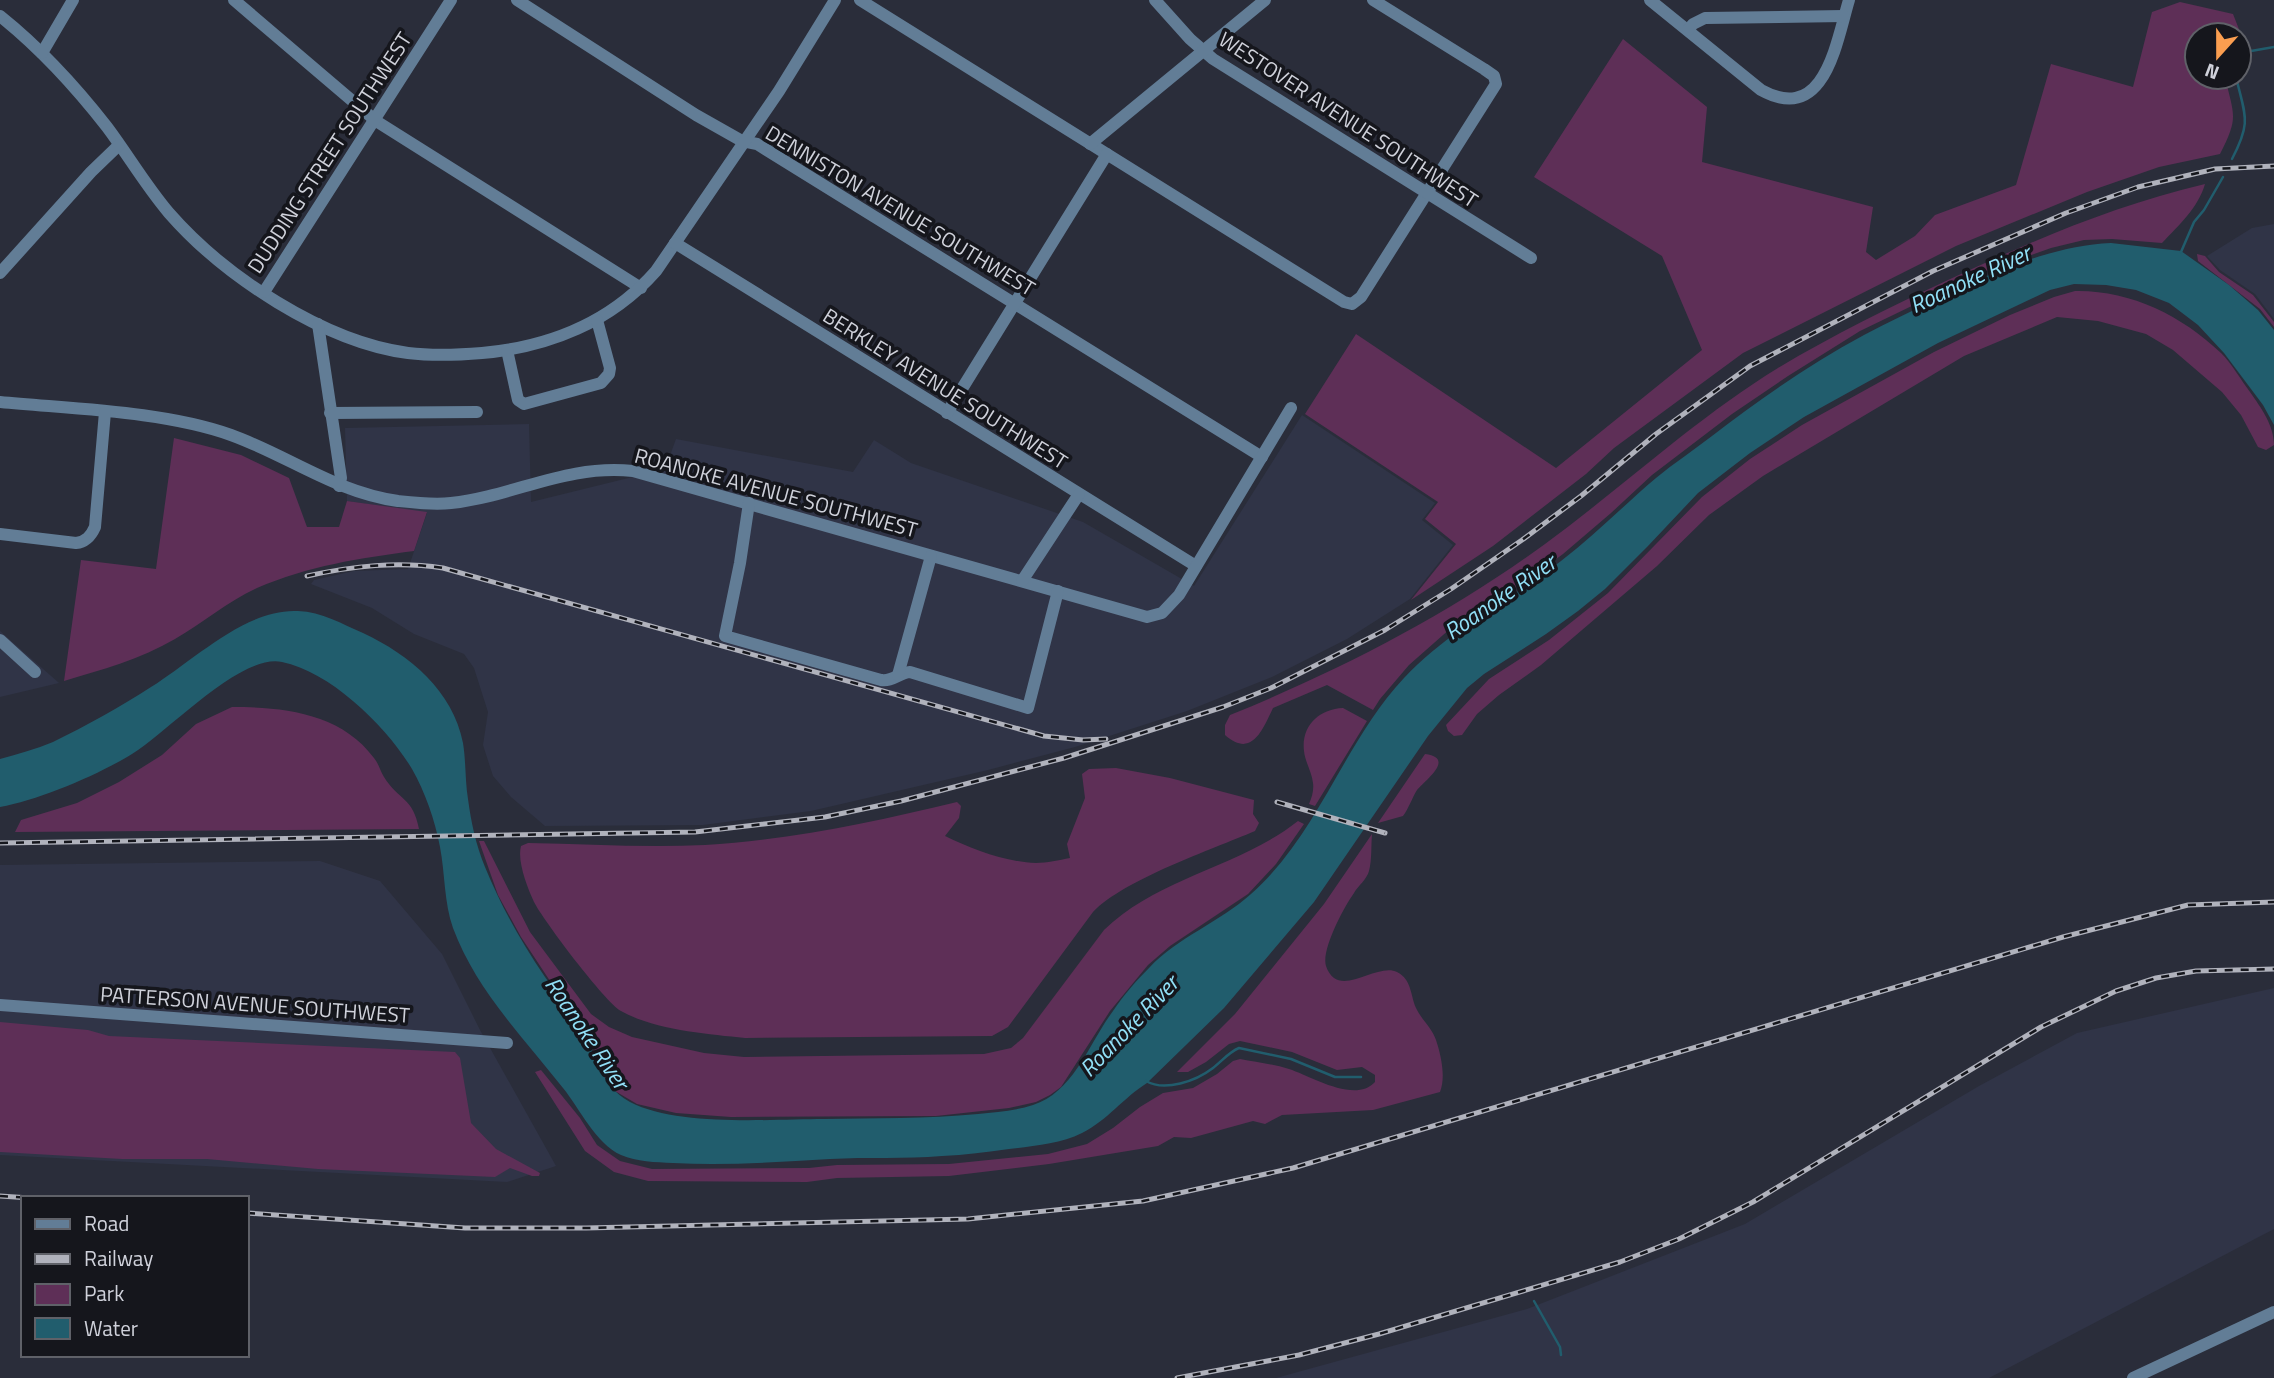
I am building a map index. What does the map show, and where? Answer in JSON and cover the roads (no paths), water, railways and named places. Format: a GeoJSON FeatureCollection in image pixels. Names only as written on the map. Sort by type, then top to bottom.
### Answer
{"type":"FeatureCollection","features":[{"type":"Feature","properties":{"kind":"street"},"geometry":{"type":"LineString","coordinates":[[42,53],[73,0]]}},
{"type":"Feature","properties":{"kind":"street"},"geometry":{"type":"LineString","coordinates":[[234,0],[373,119],[641,288]]}},
{"type":"Feature","properties":{"kind":"street","name":"DUDDING STREET SOUTHWEST"},"geometry":{"type":"LineString","coordinates":[[264,292],[451,0]]}},
{"type":"Feature","properties":{"kind":"street","name":"DENNISTON AVENUE SOUTHWEST"},"geometry":{"type":"LineString","coordinates":[[517,0],[696,115],[744,141],[757,144],[1262,457]]}},
{"type":"Feature","properties":{"kind":"street"},"geometry":{"type":"LineString","coordinates":[[0,16],[42,53],[93,110],[171,215],[212,254],[264,292],[318,324],[366,343],[408,353],[464,355],[546,342],[597,320],[641,288],[779,91],[835,0]]}},
{"type":"Feature","properties":{"kind":"street"},"geometry":{"type":"LineString","coordinates":[[860,0],[1338,298],[1352,304],[1362,297],[1496,85],[1494,76],[1373,0]]}},
{"type":"Feature","properties":{"kind":"street","name":"WESTOVER AVENUE SOUTHWEST"},"geometry":{"type":"LineString","coordinates":[[1155,0],[1204,51],[1531,258]]}},
{"type":"Feature","properties":{"kind":"street"},"geometry":{"type":"LineString","coordinates":[[1090,144],[1265,0]]}},
{"type":"Feature","properties":{"kind":"street"},"geometry":{"type":"LineString","coordinates":[[1650,0],[1770,95],[1780,98],[1800,98],[1815,88],[1821,80],[1849,0]]}},
{"type":"Feature","properties":{"kind":"street"},"geometry":{"type":"LineString","coordinates":[[1688,30],[1705,18],[1844,16]]}},
{"type":"Feature","properties":{"kind":"street"},"geometry":{"type":"LineString","coordinates":[[0,273],[91,172],[119,145]]}},
{"type":"Feature","properties":{"kind":"street"},"geometry":{"type":"LineString","coordinates":[[947,413],[1107,154]]}},
{"type":"Feature","properties":{"kind":"street","name":"BERKLEY AVENUE SOUTHWEST"},"geometry":{"type":"LineString","coordinates":[[675,243],[1196,566]]}},
{"type":"Feature","properties":{"kind":"street"},"geometry":{"type":"LineString","coordinates":[[507,350],[518,400],[524,404],[601,383],[609,374],[610,368],[597,320]]}},
{"type":"Feature","properties":{"kind":"street"},"geometry":{"type":"LineString","coordinates":[[318,324],[341,478],[339,486]]}},
{"type":"Feature","properties":{"kind":"street","name":"ROANOKE AVENUE SOUTHWEST"},"geometry":{"type":"LineString","coordinates":[[0,402],[184,423],[230,435],[339,486],[388,499],[439,504],[477,498],[587,470],[633,471],[1142,617],[1154,616],[1168,608],[1291,408]]}},
{"type":"Feature","properties":{"kind":"street"},"geometry":{"type":"LineString","coordinates":[[0,534],[76,542],[86,540],[95,527],[106,412]]}},
{"type":"Feature","properties":{"kind":"street"},"geometry":{"type":"LineString","coordinates":[[330,413],[477,412]]}},
{"type":"Feature","properties":{"kind":"street"},"geometry":{"type":"LineString","coordinates":[[1022,581],[1079,494]]}},
{"type":"Feature","properties":{"kind":"street"},"geometry":{"type":"LineString","coordinates":[[750,503],[725,636],[881,680],[910,673],[1028,708],[1058,591]]}},
{"type":"Feature","properties":{"kind":"street"},"geometry":{"type":"LineString","coordinates":[[898,675],[931,556]]}},
{"type":"Feature","properties":{"kind":"street"},"geometry":{"type":"LineString","coordinates":[[0,640],[35,672]]}},
{"type":"Feature","properties":{"kind":"street","name":"PATTERSON AVENUE SOUTHWEST"},"geometry":{"type":"LineString","coordinates":[[0,1005],[507,1043]]}},
{"type":"Feature","properties":{"kind":"street"},"geometry":{"type":"LineString","coordinates":[[2133,1378],[2274,1312]]}},
{"type":"Feature","properties":{"kind":"water","name":"Roanoke River"},"geometry":{"type":"Polygon","coordinates":[[[2111,243],[2181,251],[2229,285],[2258,310],[2274,330],[2274,425],[2263,405],[2224,353],[2198,325],[2169,303],[2136,290],[2074,284],[2050,290],[1938,343],[1804,417],[1750,453],[1698,493],[1605,589],[1578,611],[1467,688],[1428,736],[1314,902],[1224,1008],[1147,1083],[1091,1128],[1065,1140],[951,1156],[732,1164],[646,1161],[612,1150],[596,1135],[474,972],[453,928],[435,827],[412,769],[373,719],[338,689],[301,668],[282,662],[265,662],[226,681],[147,743],[118,762],[50,793],[0,807],[0,759],[53,742],[90,723],[151,687],[221,638],[259,618],[278,612],[315,614],[363,633],[397,652],[427,677],[450,707],[463,743],[474,833],[491,881],[528,951],[578,1022],[604,1077],[619,1095],[650,1110],[725,1120],[940,1117],[1026,1107],[1047,1099],[1070,1078],[1121,1000],[1160,957],[1239,904],[1274,870],[1313,817],[1383,703],[1404,678],[1441,645],[1561,561],[1663,472],[1767,395],[1824,358],[1892,321],[2001,270],[2066,249],[2111,243]]]}},
{"type":"Feature","properties":{"kind":"waterway"},"geometry":{"type":"LineString","coordinates":[[2253,51],[2274,47]]}},
{"type":"Feature","properties":{"kind":"waterway"},"geometry":{"type":"LineString","coordinates":[[2232,159],[2242,136],[2245,118],[2239,91]]}},
{"type":"Feature","properties":{"kind":"waterway"},"geometry":{"type":"LineString","coordinates":[[2181,252],[2194,222],[2223,177]]}},
{"type":"Feature","properties":{"kind":"waterway"},"geometry":{"type":"LineString","coordinates":[[1146,1081],[1162,1085],[1189,1081],[1206,1073],[1239,1048],[1291,1059],[1335,1077],[1361,1077]]}},
{"type":"Feature","properties":{"kind":"waterway"},"geometry":{"type":"LineString","coordinates":[[1534,1301],[1560,1347],[1561,1355]]}},
{"type":"Feature","properties":{"kind":"railway"},"geometry":{"type":"LineString","coordinates":[[0,843],[695,832],[825,817],[901,801],[1064,758],[1223,707],[1271,688],[1385,630],[1522,540],[1656,434],[1750,366],[1933,271],[2066,213],[2138,187],[2215,169],[2274,166]]}},
{"type":"Feature","properties":{"kind":"railway"},"geometry":{"type":"LineString","coordinates":[[307,576],[375,566],[443,568],[1044,736],[1083,740],[1106,739]]}},
{"type":"Feature","properties":{"kind":"railway"},"geometry":{"type":"LineString","coordinates":[[1277,802],[1385,833]]}},
{"type":"Feature","properties":{"kind":"railway"},"geometry":{"type":"LineString","coordinates":[[248,1213],[465,1228],[586,1228],[968,1219],[1143,1201],[1293,1168],[2063,937],[2188,905],[2274,902]]}},
{"type":"Feature","properties":{"kind":"railway"},"geometry":{"type":"LineString","coordinates":[[1177,1378],[1299,1355],[1620,1262],[1679,1239],[1753,1202],[2041,1027],[2116,991],[2156,978],[2196,971],[2274,969]]}},
{"type":"Feature","properties":{"kind":"railway"},"geometry":{"type":"LineString","coordinates":[[0,1196],[21,1197]]}}]}
